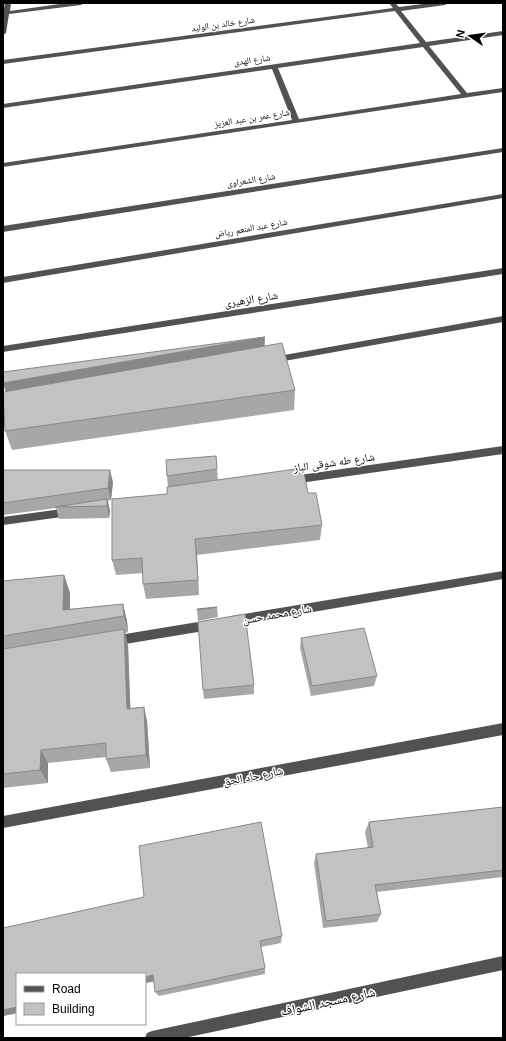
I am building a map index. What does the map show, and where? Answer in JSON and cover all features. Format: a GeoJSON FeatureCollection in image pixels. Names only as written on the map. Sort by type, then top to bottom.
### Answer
{"type":"FeatureCollection","features":[{"type":"Feature","properties":{"kind":"street"},"geometry":{"type":"LineString","coordinates":[[3,33],[8,3]]}},
{"type":"Feature","properties":{"kind":"street"},"geometry":{"type":"LineString","coordinates":[[6,13],[81,3]]}},
{"type":"Feature","properties":{"kind":"street"},"geometry":{"type":"LineString","coordinates":[[392,3],[465,95]]}},
{"type":"Feature","properties":{"kind":"street","name":"شارع خالد بن الوليد"},"geometry":{"type":"LineString","coordinates":[[3,62],[445,3]]}},
{"type":"Feature","properties":{"kind":"street","name":"شارع الهدى"},"geometry":{"type":"LineString","coordinates":[[3,106],[503,33]]}},
{"type":"Feature","properties":{"kind":"street"},"geometry":{"type":"LineString","coordinates":[[274,66],[296,121]]}},
{"type":"Feature","properties":{"kind":"street","name":"شارع عمر بن عبد العزيز"},"geometry":{"type":"LineString","coordinates":[[3,165],[503,90]]}},
{"type":"Feature","properties":{"kind":"street","name":"شارع الشعراوى"},"geometry":{"type":"LineString","coordinates":[[3,229],[503,150]]}},
{"type":"Feature","properties":{"kind":"street","name":"شارع عبد المنعم رياض"},"geometry":{"type":"LineString","coordinates":[[3,280],[503,196]]}},
{"type":"Feature","properties":{"kind":"street","name":"شارع الزهيرى"},"geometry":{"type":"LineString","coordinates":[[3,349],[503,271]]}},
{"type":"Feature","properties":{"kind":"street"},"geometry":{"type":"LineString","coordinates":[[261,362],[503,319]]}},
{"type":"Feature","properties":{"kind":"street","name":"شارع طه شوقى الباز"},"geometry":{"type":"LineString","coordinates":[[284,481],[503,450]]}},
{"type":"Feature","properties":{"kind":"street"},"geometry":{"type":"LineString","coordinates":[[3,521],[81,510]]}},
{"type":"Feature","properties":{"kind":"street","name":"شارع محمد حسن"},"geometry":{"type":"LineString","coordinates":[[105,643],[503,575]]}},
{"type":"Feature","properties":{"kind":"street","name":"شارع جاد الحق"},"geometry":{"type":"LineString","coordinates":[[3,822],[503,729]]}},
{"type":"Feature","properties":{"kind":"street","name":"شارع مسجد الشواف"},"geometry":{"type":"LineString","coordinates":[[152,1038],[503,963]]}},
{"type":"Feature","properties":{"kind":"building"},"geometry":{"type":"Polygon","coordinates":[[[265,337],[3,383],[3,372],[265,337]]]}},
{"type":"Feature","properties":{"kind":"building"},"geometry":{"type":"Polygon","coordinates":[[[282,343],[295,390],[5,431],[3,392],[282,343]]]}},
{"type":"Feature","properties":{"kind":"building"},"geometry":{"type":"Polygon","coordinates":[[[216,456],[217,469],[167,476],[166,460],[216,456]]]}},
{"type":"Feature","properties":{"kind":"building"},"geometry":{"type":"Polygon","coordinates":[[[303,468],[308,493],[316,493],[322,525],[195,539],[198,580],[143,584],[142,558],[112,560],[112,499],[167,494],[167,487],[303,468]]]}},
{"type":"Feature","properties":{"kind":"building"},"geometry":{"type":"Polygon","coordinates":[[[3,470],[110,470],[108,488],[3,503],[3,470]]]}},
{"type":"Feature","properties":{"kind":"building"},"geometry":{"type":"Polygon","coordinates":[[[107,499],[107,506],[55,507],[107,499]]]}},
{"type":"Feature","properties":{"kind":"building"},"geometry":{"type":"Polygon","coordinates":[[[64,575],[63,610],[123,604],[124,616],[3,636],[3,581],[64,575]]]}},
{"type":"Feature","properties":{"kind":"building"},"geometry":{"type":"Polygon","coordinates":[[[245,614],[254,685],[203,690],[198,622],[245,614]]]}},
{"type":"Feature","properties":{"kind":"building"},"geometry":{"type":"Polygon","coordinates":[[[364,628],[377,676],[312,686],[301,638],[364,628]]]}},
{"type":"Feature","properties":{"kind":"building"},"geometry":{"type":"Polygon","coordinates":[[[124,629],[127,709],[144,707],[146,755],[106,759],[106,743],[41,750],[40,770],[3,774],[3,649],[124,629]]]}},
{"type":"Feature","properties":{"kind":"building"},"geometry":{"type":"Polygon","coordinates":[[[503,807],[503,870],[375,885],[381,914],[326,921],[316,854],[373,847],[369,822],[503,807]]]}},
{"type":"Feature","properties":{"kind":"building"},"geometry":{"type":"Polygon","coordinates":[[[261,822],[282,936],[260,941],[265,968],[155,992],[153,975],[146,977],[146,973],[16,973],[16,1007],[3,1010],[3,928],[144,897],[139,846],[261,822]]]}}]}
